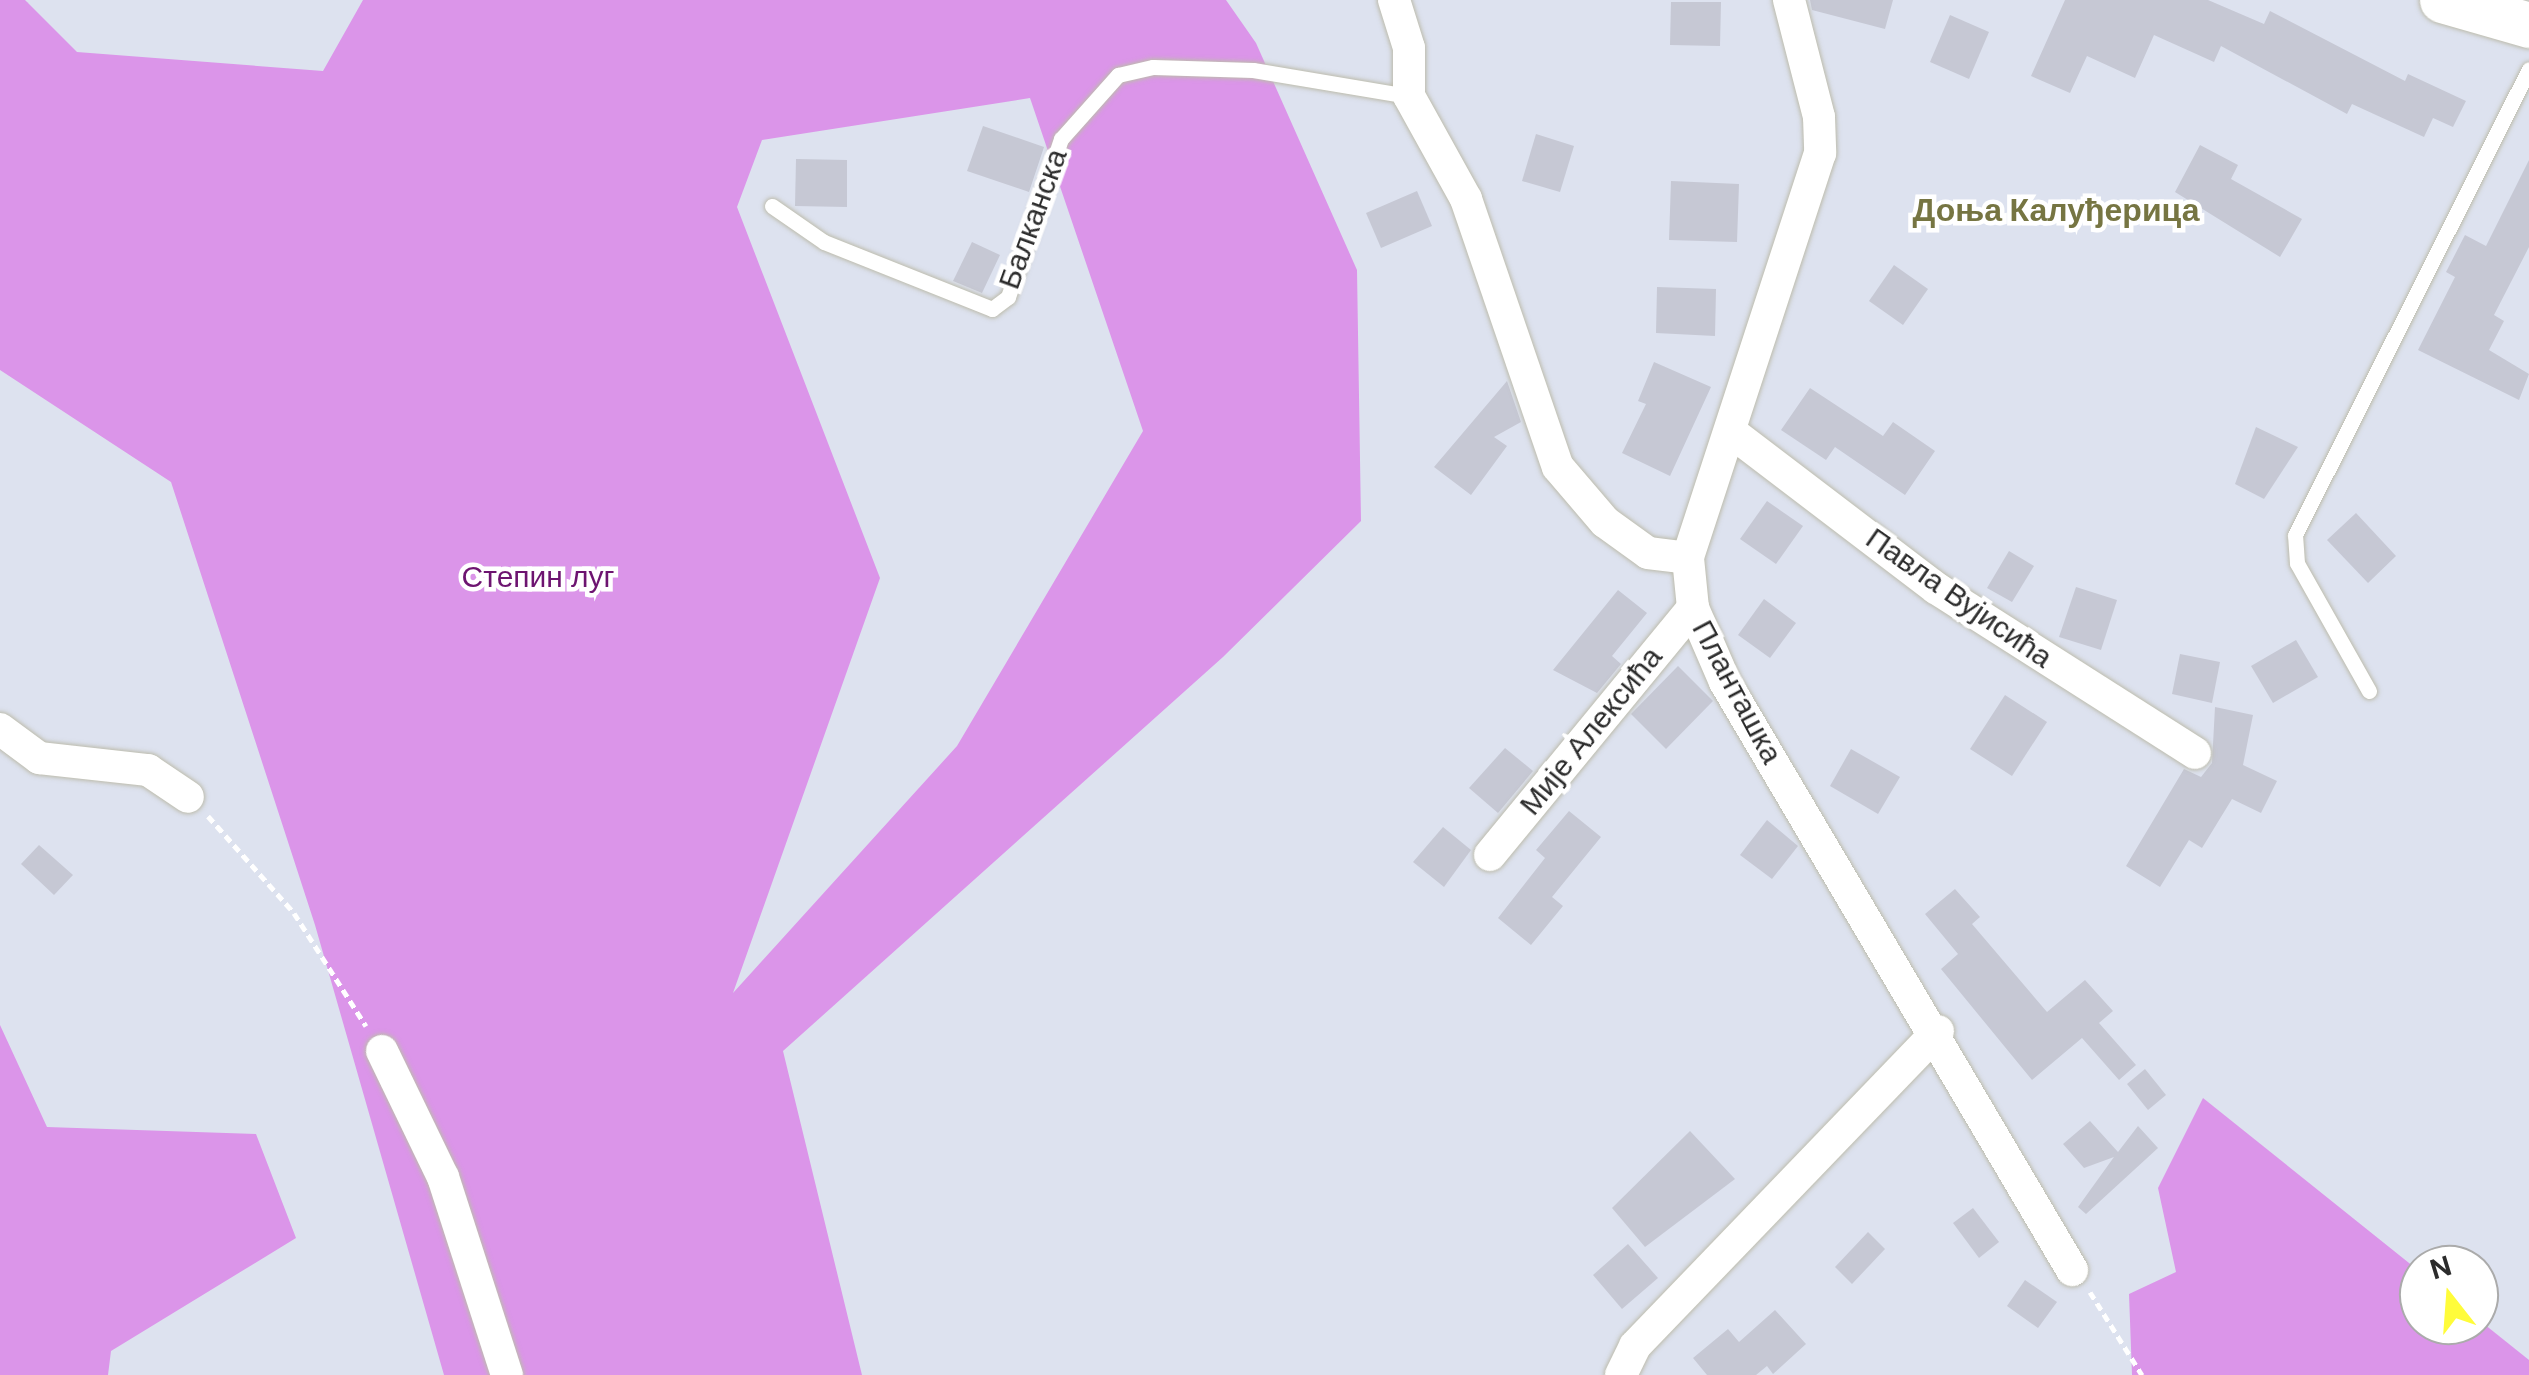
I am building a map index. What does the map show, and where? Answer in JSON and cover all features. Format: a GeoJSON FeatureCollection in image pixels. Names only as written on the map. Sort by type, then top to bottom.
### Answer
{"type":"FeatureCollection","features":[{"type":"Feature","properties":{"kind":"street"},"geometry":{"type":"LineString","coordinates":[[1394,0],[1409,48],[1409,96],[1466,199],[1558,466],[1605,522],[1648,553],[1688,558]]}},
{"type":"Feature","properties":{"kind":"street","name":"Планташка"},"geometry":{"type":"LineString","coordinates":[[1789,0],[1815,98],[1820,153],[1688,558],[1693,608],[1725,682],[1938,1031],[2072,1270]]}},
{"type":"Feature","properties":{"kind":"street"},"geometry":{"type":"LineString","coordinates":[[2442,0],[2529,25]]}},
{"type":"Feature","properties":{"kind":"street","name":"Павла Вујисића"},"geometry":{"type":"LineString","coordinates":[[1731,432],[1936,588],[2195,753]]}},
{"type":"Feature","properties":{"kind":"street","name":"Мије Алексића"},"geometry":{"type":"LineString","coordinates":[[1490,855],[1693,608]]}},
{"type":"Feature","properties":{"kind":"street"},"geometry":{"type":"LineString","coordinates":[[0,728],[39,758],[148,770],[188,797]]}},
{"type":"Feature","properties":{"kind":"street"},"geometry":{"type":"LineString","coordinates":[[1621,1375],[1635,1346],[1938,1031]]}},
{"type":"Feature","properties":{"kind":"street"},"geometry":{"type":"LineString","coordinates":[[382,1051],[443,1178],[507,1375]]}},
{"type":"Feature","properties":{"kind":"lane","name":"Балканска"},"geometry":{"type":"LineString","coordinates":[[772,206],[824,242],[992,309],[1008,297],[1061,139],[1118,75],[1152,67],[1253,70],[1409,96]]}},
{"type":"Feature","properties":{"kind":"lane"},"geometry":{"type":"LineString","coordinates":[[2369,691],[2298,563],[2295,536],[2529,70]]}},
{"type":"Feature","properties":{"kind":"path"},"geometry":{"type":"LineString","coordinates":[[188,797],[294,913],[382,1051]]}},
{"type":"Feature","properties":{"kind":"path"},"geometry":{"type":"LineString","coordinates":[[2072,1270],[2142,1375]]}},
{"type":"Feature","properties":{"kind":"green space","name":"Степин луг"},"geometry":{"type":"Polygon","coordinates":[[[0,0],[25,0],[77,52],[323,71],[363,0],[1226,0],[1256,43],[1357,270],[1361,521],[1223,657],[783,1051],[862,1375],[444,1375],[315,925],[171,482],[0,370],[0,0]],[[1030,98],[762,140],[737,207],[880,578],[733,993],[957,746],[1143,431],[1030,98]]]}},
{"type":"Feature","properties":{"kind":"green space"},"geometry":{"type":"Polygon","coordinates":[[[0,1025],[47,1127],[256,1134],[296,1238],[111,1351],[108,1375],[0,1375],[0,1025]]]}},
{"type":"Feature","properties":{"kind":"green space"},"geometry":{"type":"Polygon","coordinates":[[[2203,1098],[2399,1255],[2399,1345],[2499,1345],[2499,1336],[2529,1360],[2529,1375],[2132,1375],[2129,1294],[2176,1272],[2158,1188],[2203,1098]]]}},
{"type":"Feature","properties":{"kind":"building"},"geometry":{"type":"Polygon","coordinates":[[[1810,0],[1893,0],[1885,29],[1812,10],[1810,0]]]}},
{"type":"Feature","properties":{"kind":"building"},"geometry":{"type":"Polygon","coordinates":[[[2065,0],[2208,0],[2264,24],[2270,11],[2405,81],[2408,74],[2466,101],[2453,127],[2433,118],[2424,137],[2352,104],[2347,114],[2221,46],[2214,62],[2154,35],[2135,78],[2087,56],[2070,93],[2031,76],[2065,0]]]}},
{"type":"Feature","properties":{"kind":"building"},"geometry":{"type":"Polygon","coordinates":[[[1671,2],[1721,2],[1720,46],[1670,45],[1671,2]]]}},
{"type":"Feature","properties":{"kind":"building"},"geometry":{"type":"Polygon","coordinates":[[[1950,15],[1989,32],[1969,79],[1930,62],[1950,15]]]}},
{"type":"Feature","properties":{"kind":"building"},"geometry":{"type":"Polygon","coordinates":[[[983,126],[1044,147],[1029,192],[967,171],[983,126]]]}},
{"type":"Feature","properties":{"kind":"building"},"geometry":{"type":"Polygon","coordinates":[[[1536,134],[1574,146],[1560,192],[1522,181],[1536,134]]]}},
{"type":"Feature","properties":{"kind":"building"},"geometry":{"type":"Polygon","coordinates":[[[2200,145],[2238,165],[2231,179],[2302,219],[2280,257],[2175,192],[2200,145]]]}},
{"type":"Feature","properties":{"kind":"building"},"geometry":{"type":"Polygon","coordinates":[[[796,159],[847,160],[847,207],[795,206],[796,159]]]}},
{"type":"Feature","properties":{"kind":"building"},"geometry":{"type":"Polygon","coordinates":[[[2529,160],[2529,247],[2494,315],[2504,321],[2489,350],[2529,374],[2519,400],[2418,350],[2455,277],[2446,272],[2465,235],[2486,246],[2529,160]]]}},
{"type":"Feature","properties":{"kind":"building"},"geometry":{"type":"Polygon","coordinates":[[[1671,181],[1739,184],[1737,242],[1669,240],[1671,181]]]}},
{"type":"Feature","properties":{"kind":"building"},"geometry":{"type":"Polygon","coordinates":[[[1417,191],[1432,226],[1381,248],[1366,213],[1417,191]]]}},
{"type":"Feature","properties":{"kind":"building"},"geometry":{"type":"Polygon","coordinates":[[[972,242],[1000,255],[982,293],[953,281],[972,242]]]}},
{"type":"Feature","properties":{"kind":"building"},"geometry":{"type":"Polygon","coordinates":[[[1894,265],[1928,289],[1903,325],[1869,301],[1894,265]]]}},
{"type":"Feature","properties":{"kind":"building"},"geometry":{"type":"Polygon","coordinates":[[[1657,287],[1716,289],[1715,336],[1656,333],[1657,287]]]}},
{"type":"Feature","properties":{"kind":"building"},"geometry":{"type":"Polygon","coordinates":[[[1654,362],[1711,387],[1670,476],[1622,453],[1646,404],[1638,401],[1654,362]]]}},
{"type":"Feature","properties":{"kind":"building"},"geometry":{"type":"Polygon","coordinates":[[[1507,381],[1521,422],[1494,437],[1507,446],[1471,495],[1434,467],[1507,381]]]}},
{"type":"Feature","properties":{"kind":"building"},"geometry":{"type":"Polygon","coordinates":[[[1810,388],[1883,436],[1893,422],[1935,451],[1905,495],[1835,447],[1826,460],[1781,430],[1810,388]]]}},
{"type":"Feature","properties":{"kind":"building"},"geometry":{"type":"Polygon","coordinates":[[[2256,427],[2298,447],[2264,499],[2235,484],[2256,427]]]}},
{"type":"Feature","properties":{"kind":"building"},"geometry":{"type":"Polygon","coordinates":[[[1767,501],[1803,526],[1776,564],[1740,539],[1767,501]]]}},
{"type":"Feature","properties":{"kind":"building"},"geometry":{"type":"Polygon","coordinates":[[[2356,513],[2396,556],[2368,583],[2327,540],[2356,513]]]}},
{"type":"Feature","properties":{"kind":"building"},"geometry":{"type":"Polygon","coordinates":[[[2009,551],[2034,566],[2012,602],[1987,588],[2009,551]]]}},
{"type":"Feature","properties":{"kind":"building"},"geometry":{"type":"Polygon","coordinates":[[[2076,587],[2117,600],[2101,650],[2059,637],[2076,587]]]}},
{"type":"Feature","properties":{"kind":"building"},"geometry":{"type":"Polygon","coordinates":[[[1618,590],[1647,613],[1612,656],[1621,664],[1597,693],[1553,670],[1618,590]]]}},
{"type":"Feature","properties":{"kind":"building"},"geometry":{"type":"Polygon","coordinates":[[[1764,599],[1796,623],[1770,658],[1738,635],[1764,599]]]}},
{"type":"Feature","properties":{"kind":"building"},"geometry":{"type":"Polygon","coordinates":[[[2296,640],[2318,677],[2273,703],[2251,666],[2296,640]]]}},
{"type":"Feature","properties":{"kind":"building"},"geometry":{"type":"Polygon","coordinates":[[[2180,654],[2220,662],[2212,703],[2172,694],[2180,654]]]}},
{"type":"Feature","properties":{"kind":"building"},"geometry":{"type":"Polygon","coordinates":[[[1678,666],[1713,701],[1666,749],[1631,714],[1678,666]]]}},
{"type":"Feature","properties":{"kind":"building"},"geometry":{"type":"Polygon","coordinates":[[[2005,695],[2047,722],[2012,776],[1970,749],[2005,695]]]}},
{"type":"Feature","properties":{"kind":"building"},"geometry":{"type":"Polygon","coordinates":[[[2215,707],[2253,715],[2243,765],[2277,781],[2261,813],[2232,799],[2202,848],[2189,840],[2160,887],[2126,866],[2184,769],[2201,777],[2212,763],[2215,707]]]}},
{"type":"Feature","properties":{"kind":"building"},"geometry":{"type":"Polygon","coordinates":[[[1505,748],[1533,771],[1498,813],[1469,788],[1505,748]]]}},
{"type":"Feature","properties":{"kind":"building"},"geometry":{"type":"Polygon","coordinates":[[[1851,749],[1900,777],[1878,814],[1830,786],[1851,749]]]}},
{"type":"Feature","properties":{"kind":"building"},"geometry":{"type":"Polygon","coordinates":[[[1569,811],[1601,837],[1552,897],[1563,906],[1531,945],[1498,918],[1545,858],[1536,850],[1569,811]]]}},
{"type":"Feature","properties":{"kind":"building"},"geometry":{"type":"Polygon","coordinates":[[[1767,820],[1798,846],[1772,879],[1740,855],[1767,820]]]}},
{"type":"Feature","properties":{"kind":"building"},"geometry":{"type":"Polygon","coordinates":[[[1443,827],[1471,850],[1444,887],[1413,862],[1443,827]]]}},
{"type":"Feature","properties":{"kind":"building"},"geometry":{"type":"Polygon","coordinates":[[[39,845],[73,875],[54,895],[21,864],[39,845]]]}},
{"type":"Feature","properties":{"kind":"building"},"geometry":{"type":"Polygon","coordinates":[[[1955,889],[1980,917],[1972,924],[2047,1012],[2085,980],[2113,1011],[2099,1023],[2136,1065],[2119,1080],[2082,1038],[2032,1080],[1941,969],[1958,954],[1925,914],[1955,889]]]}},
{"type":"Feature","properties":{"kind":"building"},"geometry":{"type":"Polygon","coordinates":[[[2145,1069],[2166,1095],[2148,1110],[2127,1084],[2145,1069]]]}},
{"type":"Feature","properties":{"kind":"building"},"geometry":{"type":"Polygon","coordinates":[[[2090,1121],[2118,1152],[2138,1126],[2158,1148],[2086,1214],[2078,1207],[2114,1157],[2084,1168],[2063,1144],[2090,1121]]]}},
{"type":"Feature","properties":{"kind":"building"},"geometry":{"type":"Polygon","coordinates":[[[1690,1131],[1735,1179],[1645,1247],[1612,1208],[1690,1131]]]}},
{"type":"Feature","properties":{"kind":"building"},"geometry":{"type":"Polygon","coordinates":[[[1973,1208],[1999,1242],[1979,1258],[1953,1223],[1973,1208]]]}},
{"type":"Feature","properties":{"kind":"building"},"geometry":{"type":"Polygon","coordinates":[[[1868,1232],[1885,1249],[1852,1284],[1835,1267],[1868,1232]]]}},
{"type":"Feature","properties":{"kind":"building"},"geometry":{"type":"Polygon","coordinates":[[[1628,1244],[1658,1278],[1622,1309],[1593,1275],[1628,1244]]]}},
{"type":"Feature","properties":{"kind":"building"},"geometry":{"type":"Polygon","coordinates":[[[2025,1280],[2057,1302],[2038,1328],[2007,1306],[2025,1280]]]}},
{"type":"Feature","properties":{"kind":"building"},"geometry":{"type":"Polygon","coordinates":[[[1775,1310],[1806,1344],[1773,1374],[1767,1366],[1756,1375],[1707,1375],[1693,1358],[1728,1329],[1739,1342],[1775,1310]]]}},
{"type":"Feature","properties":{"kind":"district","name":"Доња Калуђерица"},"geometry":{"type":"Point","coordinates":[2056,210]}}]}
